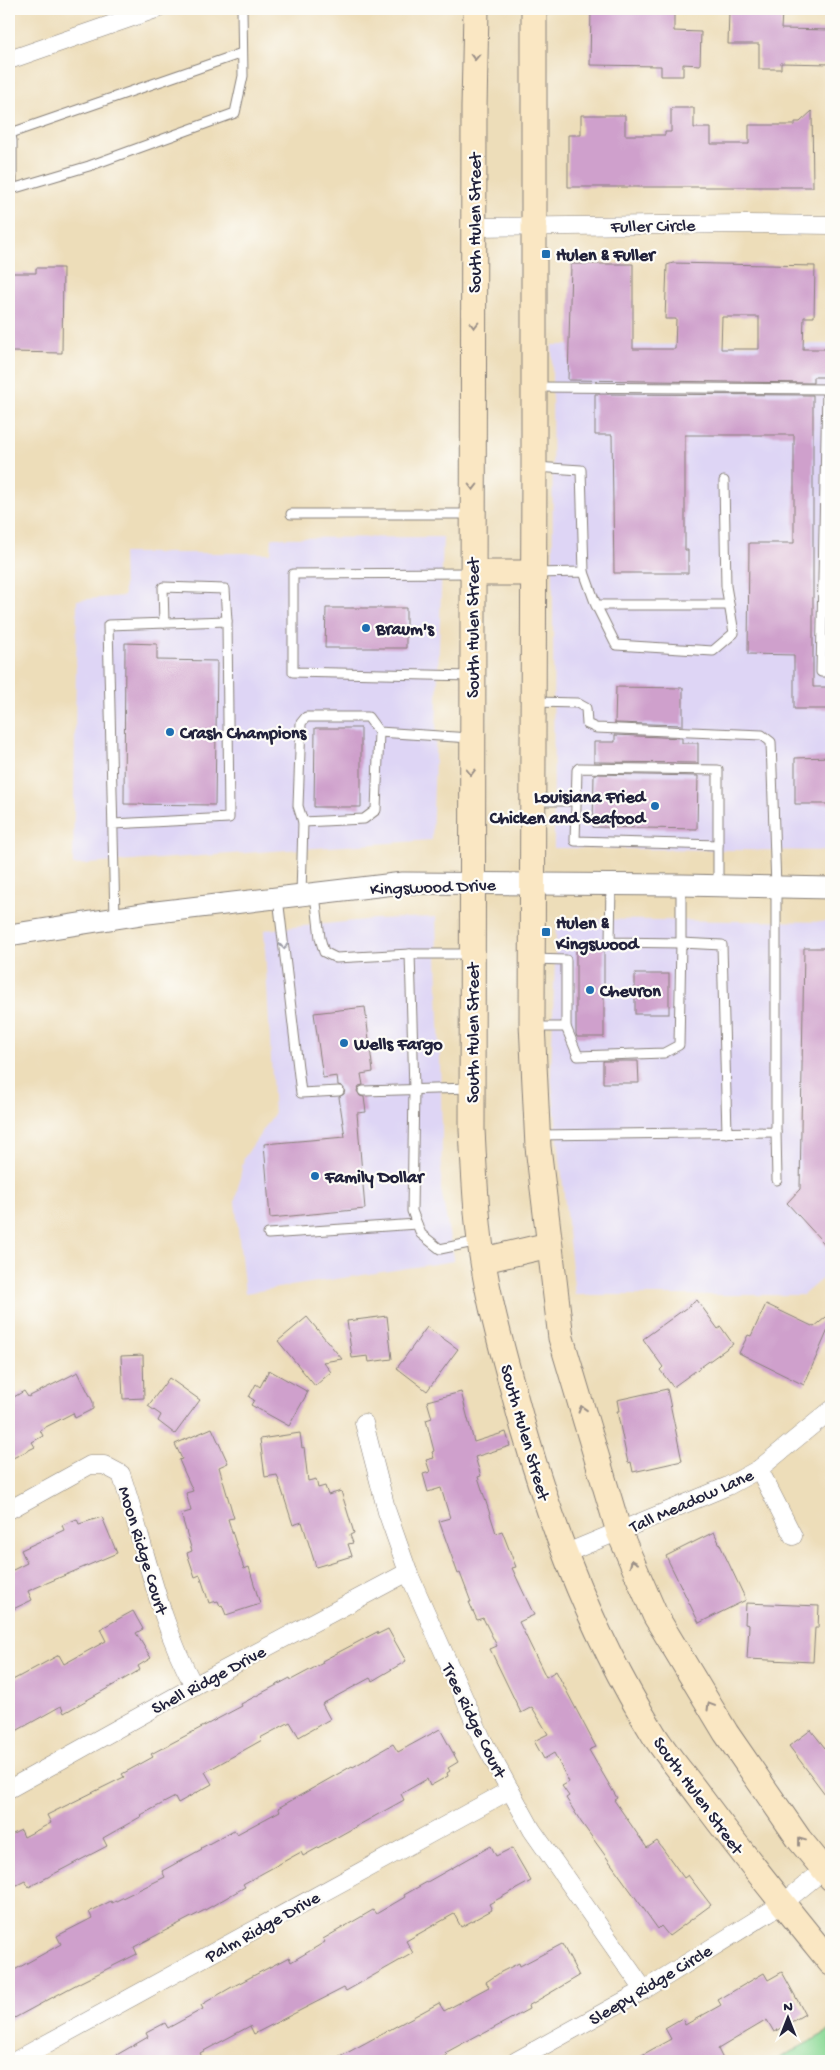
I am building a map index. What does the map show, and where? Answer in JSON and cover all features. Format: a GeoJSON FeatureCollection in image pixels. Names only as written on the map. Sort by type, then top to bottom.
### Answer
{"type":"FeatureCollection","features":[{"type":"Feature","properties":{"kind":"main road","name":"South Hulen Street"},"geometry":{"type":"LineString","coordinates":[[476,9],[472,514],[472,1130],[482,1250],[499,1338],[521,1422],[564,1554],[610,1657],[655,1736],[754,1870],[831,1963]]}},
{"type":"Feature","properties":{"kind":"main road"},"geometry":{"type":"LineString","coordinates":[[534,9],[534,801],[532,1026],[538,1135],[560,1338],[619,1532],[655,1615],[726,1733],[799,1840],[829,1871]]}},
{"type":"Feature","properties":{"kind":"main road"},"geometry":{"type":"LineString","coordinates":[[472,572],[534,573]]}},
{"type":"Feature","properties":{"kind":"main road"},"geometry":{"type":"LineString","coordinates":[[482,1250],[550,1246]]}},
{"type":"Feature","properties":{"kind":"street"},"geometry":{"type":"LineString","coordinates":[[9,60],[156,9]]}},
{"type":"Feature","properties":{"kind":"street","name":"Fuller Circle"},"geometry":{"type":"LineString","coordinates":[[474,227],[831,225]]}},
{"type":"Feature","properties":{"kind":"street","name":"Kingswood Drive"},"geometry":{"type":"LineString","coordinates":[[9,936],[115,918],[403,883],[718,885],[831,888]]}},
{"type":"Feature","properties":{"kind":"street","name":"Tall Meadow Lane"},"geometry":{"type":"LineString","coordinates":[[564,1554],[728,1486],[759,1469],[831,1410]]}},
{"type":"Feature","properties":{"kind":"street","name":"Tree Ridge Court"},"geometry":{"type":"LineString","coordinates":[[364,1423],[387,1512],[408,1572],[483,1741],[532,1830],[644,1990]]}},
{"type":"Feature","properties":{"kind":"street","name":"Moon Ridge Court"},"geometry":{"type":"LineString","coordinates":[[9,1510],[90,1465],[104,1465],[121,1474],[167,1627],[179,1658],[194,1686]]}},
{"type":"Feature","properties":{"kind":"street"},"geometry":{"type":"LineString","coordinates":[[759,1469],[793,1536]]}},
{"type":"Feature","properties":{"kind":"street","name":"Shell Ridge Drive"},"geometry":{"type":"LineString","coordinates":[[9,1789],[194,1686],[408,1572]]}},
{"type":"Feature","properties":{"kind":"street","name":"Palm Ridge Drive"},"geometry":{"type":"LineString","coordinates":[[15,2061],[510,1790]]}},
{"type":"Feature","properties":{"kind":"street","name":"Sleepy Ridge Circle"},"geometry":{"type":"LineString","coordinates":[[516,2061],[644,1990],[782,1904],[829,1871]]}},
{"type":"Feature","properties":{"kind":"lane"},"geometry":{"type":"LineString","coordinates":[[9,123],[12,141],[10,191],[89,166],[235,113],[243,76],[242,9]]}},
{"type":"Feature","properties":{"kind":"lane"},"geometry":{"type":"LineString","coordinates":[[11,133],[242,53]]}},
{"type":"Feature","properties":{"kind":"lane"},"geometry":{"type":"LineString","coordinates":[[534,387],[829,389],[821,672],[831,672]]}},
{"type":"Feature","properties":{"kind":"lane"},"geometry":{"type":"LineString","coordinates":[[534,467],[581,470],[584,572],[596,605],[616,645],[712,650],[734,634],[726,586],[724,481]]}},
{"type":"Feature","properties":{"kind":"lane"},"geometry":{"type":"LineString","coordinates":[[291,514],[472,514]]}},
{"type":"Feature","properties":{"kind":"lane"},"geometry":{"type":"LineString","coordinates":[[472,572],[293,574],[293,672],[472,676]]}},
{"type":"Feature","properties":{"kind":"lane"},"geometry":{"type":"LineString","coordinates":[[534,573],[584,572]]}},
{"type":"Feature","properties":{"kind":"lane"},"geometry":{"type":"LineString","coordinates":[[113,824],[228,818],[227,621],[225,589],[163,587],[164,623]]}},
{"type":"Feature","properties":{"kind":"lane"},"geometry":{"type":"LineString","coordinates":[[596,605],[729,605]]}},
{"type":"Feature","properties":{"kind":"lane"},"geometry":{"type":"LineString","coordinates":[[115,918],[108,625],[227,621]]}},
{"type":"Feature","properties":{"kind":"lane"},"geometry":{"type":"LineString","coordinates":[[534,702],[577,703],[586,708],[587,724],[596,728],[762,735],[771,742],[776,886],[777,1180]]}},
{"type":"Feature","properties":{"kind":"lane"},"geometry":{"type":"LineString","coordinates":[[303,822],[364,819],[376,810],[379,732],[368,717],[306,717],[301,723],[298,806],[303,822],[308,894],[324,952],[336,958],[410,954],[472,954]]}},
{"type":"Feature","properties":{"kind":"lane"},"geometry":{"type":"LineString","coordinates":[[379,732],[472,738]]}},
{"type":"Feature","properties":{"kind":"lane"},"geometry":{"type":"LineString","coordinates":[[718,845],[576,842],[574,840],[577,770],[579,768],[716,770],[719,772],[718,885]]}},
{"type":"Feature","properties":{"kind":"lane"},"geometry":{"type":"LineString","coordinates":[[534,801],[576,801]]}},
{"type":"Feature","properties":{"kind":"lane"},"geometry":{"type":"LineString","coordinates":[[611,885],[610,942],[722,944],[727,1133]]}},
{"type":"Feature","properties":{"kind":"lane"},"geometry":{"type":"LineString","coordinates":[[533,959],[566,960],[566,1027],[578,1056],[664,1053],[679,1044],[681,885]]}},
{"type":"Feature","properties":{"kind":"lane"},"geometry":{"type":"LineString","coordinates":[[278,898],[301,1093],[339,1091]]}},
{"type":"Feature","properties":{"kind":"lane"},"geometry":{"type":"LineString","coordinates":[[410,954],[414,1090],[412,1211],[421,1234],[440,1249],[482,1250]]}},
{"type":"Feature","properties":{"kind":"lane"},"geometry":{"type":"LineString","coordinates":[[532,1026],[566,1027]]}},
{"type":"Feature","properties":{"kind":"lane"},"geometry":{"type":"LineString","coordinates":[[363,1091],[472,1088]]}},
{"type":"Feature","properties":{"kind":"lane"},"geometry":{"type":"LineString","coordinates":[[538,1135],[776,1132]]}},
{"type":"Feature","properties":{"kind":"lane"},"geometry":{"type":"LineString","coordinates":[[268,1234],[417,1224]]}},
{"type":"Feature","properties":{"kind":"shaded area"},"geometry":{"type":"Polygon","coordinates":[[[831,344],[831,851],[554,848],[552,345],[831,344]]]}},
{"type":"Feature","properties":{"kind":"shaded area"},"geometry":{"type":"Polygon","coordinates":[[[443,537],[432,840],[73,865],[77,600],[124,596],[123,553],[271,553],[272,538],[443,537]]]}},
{"type":"Feature","properties":{"kind":"shaded area"},"geometry":{"type":"Polygon","coordinates":[[[436,917],[442,1132],[441,1189],[454,1261],[245,1293],[235,1201],[244,1158],[274,1114],[264,930],[375,919],[436,917]]]}},
{"type":"Feature","properties":{"kind":"shaded area"},"geometry":{"type":"Polygon","coordinates":[[[567,919],[831,922],[831,1271],[803,1295],[575,1295],[551,1075],[556,929],[567,919]]]}},
{"type":"Feature","properties":{"kind":"green space"},"geometry":{"type":"Polygon","coordinates":[[[831,2030],[831,2061],[774,2061],[831,2030]]]}},
{"type":"Feature","properties":{"kind":"building"},"geometry":{"type":"Polygon","coordinates":[[[591,9],[674,10],[674,31],[701,32],[700,65],[683,64],[683,76],[661,76],[661,66],[590,65],[591,9]]]}},
{"type":"Feature","properties":{"kind":"building"},"geometry":{"type":"Polygon","coordinates":[[[729,11],[782,12],[781,29],[831,30],[831,64],[781,63],[781,69],[759,69],[759,44],[728,44],[729,11]]]}},
{"type":"Feature","properties":{"kind":"building"},"geometry":{"type":"Polygon","coordinates":[[[671,108],[694,108],[694,128],[711,128],[711,144],[749,144],[749,125],[795,125],[795,122],[800,122],[812,111],[813,187],[568,187],[568,135],[581,135],[581,115],[625,115],[625,135],[665,135],[665,132],[671,132],[671,108]]]}},
{"type":"Feature","properties":{"kind":"building"},"geometry":{"type":"Polygon","coordinates":[[[673,263],[815,266],[814,317],[804,317],[803,349],[831,349],[831,377],[813,377],[813,383],[568,380],[571,264],[633,264],[633,349],[675,349],[676,319],[665,319],[667,265],[673,263]],[[722,317],[721,349],[759,349],[759,317],[722,317]]]}},
{"type":"Feature","properties":{"kind":"building"},"geometry":{"type":"Polygon","coordinates":[[[36,268],[63,268],[62,353],[11,352],[12,273],[36,273],[36,268]]]}},
{"type":"Feature","properties":{"kind":"building"},"geometry":{"type":"Polygon","coordinates":[[[595,394],[813,395],[813,687],[831,687],[831,709],[794,709],[794,655],[748,654],[749,543],[794,543],[794,435],[685,435],[685,550],[688,550],[688,573],[614,573],[612,435],[595,435],[595,394]]]}},
{"type":"Feature","properties":{"kind":"building","name":"Braum's"},"geometry":{"type":"Polygon","coordinates":[[[326,608],[406,608],[406,648],[325,648],[326,608]]]}},
{"type":"Feature","properties":{"kind":"building","name":"Crash Champions"},"geometry":{"type":"Polygon","coordinates":[[[125,643],[157,644],[157,660],[217,661],[215,805],[124,804],[125,643]]]}},
{"type":"Feature","properties":{"kind":"building"},"geometry":{"type":"Polygon","coordinates":[[[616,687],[683,688],[683,725],[615,723],[616,687]]]}},
{"type":"Feature","properties":{"kind":"building"},"geometry":{"type":"Polygon","coordinates":[[[315,728],[361,728],[361,807],[314,807],[315,728]]]}},
{"type":"Feature","properties":{"kind":"building"},"geometry":{"type":"Polygon","coordinates":[[[615,735],[682,738],[682,743],[698,743],[698,763],[594,762],[594,742],[615,742],[615,735]]]}},
{"type":"Feature","properties":{"kind":"building"},"geometry":{"type":"Polygon","coordinates":[[[831,757],[831,804],[795,804],[795,758],[831,757]]]}},
{"type":"Feature","properties":{"kind":"building","name":"Louisiana Fried Chicken and Seafood"},"geometry":{"type":"Polygon","coordinates":[[[594,774],[698,776],[697,829],[593,827],[594,774]]]}},
{"type":"Feature","properties":{"kind":"building","name":"Chevron"},"geometry":{"type":"Polygon","coordinates":[[[576,944],[604,944],[604,1037],[577,1037],[576,1034],[576,944]]]}},
{"type":"Feature","properties":{"kind":"building"},"geometry":{"type":"Polygon","coordinates":[[[804,948],[831,948],[831,1251],[787,1203],[800,1189],[804,948]]]}},
{"type":"Feature","properties":{"kind":"building"},"geometry":{"type":"Polygon","coordinates":[[[635,974],[669,974],[669,1014],[635,1014],[635,974]]]}},
{"type":"Feature","properties":{"kind":"building","name":"Family Dollar"},"geometry":{"type":"Polygon","coordinates":[[[365,1007],[373,1072],[361,1074],[363,1085],[359,1086],[357,1091],[360,1096],[364,1097],[366,1112],[357,1113],[365,1209],[270,1218],[264,1144],[345,1137],[339,1097],[344,1094],[345,1090],[342,1086],[338,1085],[337,1076],[323,1078],[314,1013],[365,1007]]]}},
{"type":"Feature","properties":{"kind":"building"},"geometry":{"type":"Polygon","coordinates":[[[603,1061],[638,1061],[639,1083],[603,1083],[603,1061]]]}},
{"type":"Feature","properties":{"kind":"building"},"geometry":{"type":"Polygon","coordinates":[[[697,1300],[718,1329],[721,1327],[733,1344],[673,1387],[660,1370],[663,1367],[643,1339],[697,1300]]]}},
{"type":"Feature","properties":{"kind":"building"},"geometry":{"type":"Polygon","coordinates":[[[766,1304],[814,1327],[831,1313],[831,1323],[804,1385],[739,1353],[748,1335],[751,1336],[766,1304]]]}},
{"type":"Feature","properties":{"kind":"building"},"geometry":{"type":"Polygon","coordinates":[[[387,1316],[392,1359],[369,1362],[368,1356],[352,1358],[347,1321],[387,1316]]]}},
{"type":"Feature","properties":{"kind":"building"},"geometry":{"type":"Polygon","coordinates":[[[307,1317],[342,1359],[323,1362],[331,1372],[315,1386],[278,1341],[307,1317]]]}},
{"type":"Feature","properties":{"kind":"building"},"geometry":{"type":"Polygon","coordinates":[[[427,1327],[458,1349],[427,1391],[397,1368],[427,1327]]]}},
{"type":"Feature","properties":{"kind":"building"},"geometry":{"type":"Polygon","coordinates":[[[143,1355],[144,1398],[123,1399],[121,1356],[143,1355]]]}},
{"type":"Feature","properties":{"kind":"building"},"geometry":{"type":"Polygon","coordinates":[[[269,1370],[308,1392],[289,1426],[251,1405],[254,1400],[249,1397],[256,1384],[260,1387],[269,1370]]]}},
{"type":"Feature","properties":{"kind":"building"},"geometry":{"type":"Polygon","coordinates":[[[78,1372],[93,1402],[93,1409],[75,1418],[73,1413],[40,1430],[43,1436],[32,1442],[35,1447],[9,1460],[9,1400],[24,1391],[28,1397],[78,1372]]]}},
{"type":"Feature","properties":{"kind":"building"},"geometry":{"type":"Polygon","coordinates":[[[169,1378],[200,1400],[175,1434],[158,1421],[161,1415],[148,1406],[169,1378]]]}},
{"type":"Feature","properties":{"kind":"building"},"geometry":{"type":"Polygon","coordinates":[[[667,1389],[682,1461],[633,1472],[631,1462],[628,1463],[617,1411],[619,1411],[617,1400],[667,1389]]]}},
{"type":"Feature","properties":{"kind":"building"},"geometry":{"type":"Polygon","coordinates":[[[461,1392],[474,1442],[506,1432],[510,1446],[475,1457],[481,1476],[478,1477],[496,1533],[502,1531],[516,1567],[512,1568],[534,1615],[519,1622],[546,1677],[556,1671],[596,1747],[589,1750],[617,1798],[614,1800],[647,1848],[657,1841],[684,1878],[688,1875],[711,1905],[669,1936],[661,1926],[658,1929],[581,1822],[566,1798],[569,1796],[562,1786],[569,1782],[554,1753],[544,1759],[534,1741],[548,1734],[532,1707],[521,1713],[490,1649],[497,1646],[483,1618],[477,1620],[460,1573],[458,1574],[439,1521],[450,1518],[441,1488],[428,1492],[423,1474],[430,1472],[426,1460],[434,1458],[426,1420],[432,1418],[427,1401],[461,1392]]]}},
{"type":"Feature","properties":{"kind":"building"},"geometry":{"type":"Polygon","coordinates":[[[212,1428],[228,1463],[219,1467],[234,1518],[228,1519],[244,1569],[249,1567],[260,1604],[226,1615],[218,1601],[209,1603],[200,1575],[195,1577],[187,1553],[192,1551],[181,1514],[191,1511],[186,1493],[193,1491],[179,1460],[182,1459],[175,1444],[212,1428]]]}},
{"type":"Feature","properties":{"kind":"building"},"geometry":{"type":"Polygon","coordinates":[[[300,1433],[302,1448],[304,1447],[308,1481],[316,1479],[318,1488],[325,1486],[328,1495],[341,1491],[354,1533],[350,1535],[353,1543],[348,1544],[352,1556],[316,1567],[302,1522],[293,1525],[277,1475],[265,1477],[260,1439],[300,1433]]]}},
{"type":"Feature","properties":{"kind":"building"},"geometry":{"type":"Polygon","coordinates":[[[102,1517],[117,1553],[28,1591],[32,1600],[9,1611],[9,1572],[27,1563],[21,1550],[64,1530],[62,1525],[77,1519],[79,1524],[102,1517]]]}},
{"type":"Feature","properties":{"kind":"building"},"geometry":{"type":"Polygon","coordinates":[[[714,1532],[746,1600],[699,1623],[666,1556],[714,1532]]]}},
{"type":"Feature","properties":{"kind":"building"},"geometry":{"type":"Polygon","coordinates":[[[746,1603],[819,1606],[818,1628],[815,1628],[813,1662],[747,1659],[749,1625],[745,1624],[746,1603]]]}},
{"type":"Feature","properties":{"kind":"building"},"geometry":{"type":"Polygon","coordinates":[[[133,1611],[143,1629],[136,1633],[151,1658],[138,1666],[140,1670],[64,1713],[61,1706],[9,1735],[9,1682],[59,1655],[64,1664],[106,1641],[100,1629],[133,1611]]]}},
{"type":"Feature","properties":{"kind":"building"},"geometry":{"type":"Polygon","coordinates":[[[388,1629],[406,1661],[372,1681],[370,1678],[322,1704],[330,1719],[299,1737],[290,1722],[205,1772],[212,1784],[178,1803],[175,1797],[141,1815],[103,1838],[107,1846],[29,1887],[25,1881],[9,1889],[9,1836],[21,1830],[24,1837],[51,1823],[47,1815],[124,1777],[122,1774],[153,1757],[151,1754],[242,1706],[241,1704],[290,1678],[291,1680],[323,1663],[322,1661],[377,1632],[378,1634],[388,1629]]]}},
{"type":"Feature","properties":{"kind":"building"},"geometry":{"type":"Polygon","coordinates":[[[440,1729],[458,1762],[448,1768],[450,1771],[447,1773],[448,1776],[430,1786],[427,1779],[401,1794],[404,1800],[303,1856],[301,1852],[243,1884],[245,1887],[134,1947],[137,1954],[9,2021],[9,1973],[61,1944],[57,1936],[92,1918],[89,1912],[165,1877],[162,1871],[201,1848],[234,1830],[237,1834],[280,1811],[278,1808],[393,1744],[398,1752],[440,1729]]]}},
{"type":"Feature","properties":{"kind":"building"},"geometry":{"type":"Polygon","coordinates":[[[811,1730],[825,1748],[831,1743],[831,1802],[789,1746],[811,1730]]]}},
{"type":"Feature","properties":{"kind":"building"},"geometry":{"type":"Polygon","coordinates":[[[491,1846],[496,1856],[512,1848],[531,1881],[489,1904],[492,1910],[461,1927],[454,1914],[406,1941],[413,1953],[346,1991],[344,1988],[254,2034],[250,2026],[200,2053],[204,2061],[106,2061],[148,2037],[146,2033],[165,2023],[168,2028],[203,2009],[201,2005],[289,1957],[291,1962],[325,1942],[323,1939],[373,1910],[376,1914],[405,1897],[404,1895],[491,1846]]]}},
{"type":"Feature","properties":{"kind":"building"},"geometry":{"type":"Polygon","coordinates":[[[562,1944],[579,1976],[528,2006],[529,2009],[445,2053],[447,2055],[436,2061],[332,2061],[439,2003],[444,2011],[489,1987],[486,1982],[501,1972],[519,1963],[520,1966],[562,1944]]]}},
{"type":"Feature","properties":{"kind":"building"},"geometry":{"type":"Polygon","coordinates":[[[782,1972],[805,2014],[774,2032],[767,2020],[718,2049],[724,2061],[631,2061],[671,2039],[665,2028],[682,2018],[685,2025],[721,2005],[718,2000],[764,1973],[768,1980],[782,1972]]]}},
{"type":"Feature","properties":{"kind":"place","name":"Hulen & Fuller"},"geometry":{"type":"Point","coordinates":[546,254]}},
{"type":"Feature","properties":{"kind":"place","name":"Braum's"},"geometry":{"type":"Point","coordinates":[366,628]}},
{"type":"Feature","properties":{"kind":"place","name":"Crash Champions"},"geometry":{"type":"Point","coordinates":[170,732]}},
{"type":"Feature","properties":{"kind":"place","name":"Louisiana Fried Chicken and Seafood"},"geometry":{"type":"Point","coordinates":[655,806]}},
{"type":"Feature","properties":{"kind":"place","name":"Hulen & Kingswood"},"geometry":{"type":"Point","coordinates":[546,932]}},
{"type":"Feature","properties":{"kind":"place","name":"Chevron"},"geometry":{"type":"Point","coordinates":[590,990]}},
{"type":"Feature","properties":{"kind":"place","name":"Wells Fargo"},"geometry":{"type":"Point","coordinates":[344,1043]}},
{"type":"Feature","properties":{"kind":"place","name":"Family Dollar"},"geometry":{"type":"Point","coordinates":[315,1176]}}]}
